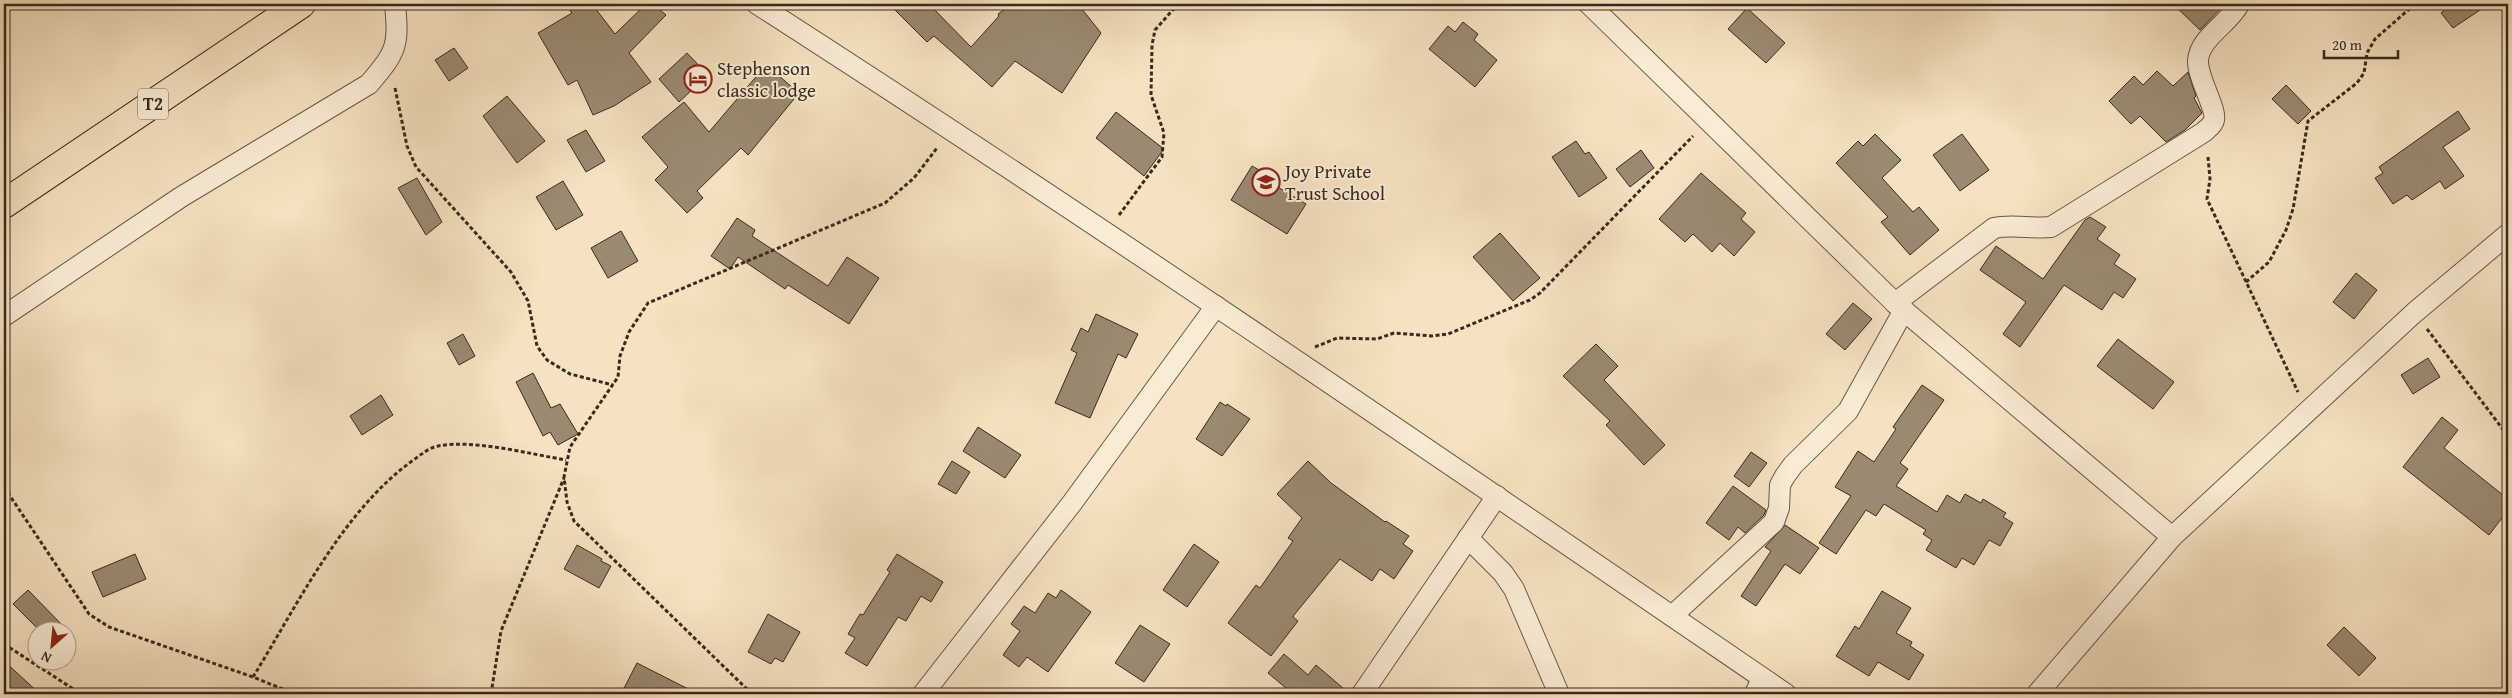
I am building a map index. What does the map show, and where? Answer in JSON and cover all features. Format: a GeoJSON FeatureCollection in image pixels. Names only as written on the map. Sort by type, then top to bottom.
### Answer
{"type":"FeatureCollection","features":[{"type":"Feature","properties":{"kind":"highway","name":"T2"},"geometry":{"type":"LineString","coordinates":[[6,200],[301,4]]}},
{"type":"Feature","properties":{"kind":"street"},"geometry":{"type":"LineString","coordinates":[[4,316],[181,197],[369,84],[390,59],[398,33],[395,4]]}},
{"type":"Feature","properties":{"kind":"street"},"geometry":{"type":"LineString","coordinates":[[757,4],[952,129],[1497,496],[1672,616],[1758,686],[1786,694]]}},
{"type":"Feature","properties":{"kind":"street"},"geometry":{"type":"LineString","coordinates":[[1589,4],[1710,120],[1748,161],[1899,306],[2172,537]]}},
{"type":"Feature","properties":{"kind":"street"},"geometry":{"type":"LineString","coordinates":[[1672,616],[1774,522],[1779,508],[1780,485],[1785,476],[1793,464],[1852,406],[1899,306],[1994,228],[2003,226],[2036,229],[2051,227],[2204,132],[2212,124],[2215,116],[2199,74],[2198,58],[2203,47],[2239,4]]}},
{"type":"Feature","properties":{"kind":"street"},"geometry":{"type":"LineString","coordinates":[[2037,694],[2172,537],[2306,410],[2414,313],[2508,234]]}},
{"type":"Feature","properties":{"kind":"street"},"geometry":{"type":"LineString","coordinates":[[923,694],[1088,483],[1216,306]]}},
{"type":"Feature","properties":{"kind":"street"},"geometry":{"type":"LineString","coordinates":[[1362,694],[1497,496]]}},
{"type":"Feature","properties":{"kind":"street"},"geometry":{"type":"LineString","coordinates":[[1468,538],[1503,573],[1514,589],[1559,694]]}},
{"type":"Feature","properties":{"kind":"path"},"geometry":{"type":"LineString","coordinates":[[1106,234],[1162,157],[1164,133],[1151,95],[1152,45],[1155,30],[1178,4]]}},
{"type":"Feature","properties":{"kind":"path"},"geometry":{"type":"LineString","coordinates":[[2246,282],[2269,262],[2286,230],[2293,208],[2308,121],[2357,83],[2364,73],[2367,53],[2375,39],[2415,4]]}},
{"type":"Feature","properties":{"kind":"path"},"geometry":{"type":"LineString","coordinates":[[390,59],[400,120],[407,146],[416,167],[511,272],[528,301],[537,346],[548,360],[559,369],[613,386]]}},
{"type":"Feature","properties":{"kind":"path"},"geometry":{"type":"LineString","coordinates":[[1293,358],[1337,338],[1377,339],[1394,333],[1432,336],[1448,334],[1530,300],[1540,293],[1710,120]]}},
{"type":"Feature","properties":{"kind":"path"},"geometry":{"type":"LineString","coordinates":[[752,694],[574,521],[567,502],[564,477],[570,447],[618,377],[620,356],[628,332],[648,303],[885,203],[914,178],[952,129]]}},
{"type":"Feature","properties":{"kind":"path"},"geometry":{"type":"LineString","coordinates":[[2204,132],[2210,176],[2207,199],[2306,410]]}},
{"type":"Feature","properties":{"kind":"path"},"geometry":{"type":"LineString","coordinates":[[2414,313],[2508,436]]}},
{"type":"Feature","properties":{"kind":"path"},"geometry":{"type":"LineString","coordinates":[[253,677],[335,544],[389,478],[427,450],[451,444],[491,447],[566,460]]}},
{"type":"Feature","properties":{"kind":"path"},"geometry":{"type":"LineString","coordinates":[[491,694],[501,631],[564,477]]}},
{"type":"Feature","properties":{"kind":"path"},"geometry":{"type":"LineString","coordinates":[[4,486],[88,614],[109,627],[253,677],[295,694]]}},
{"type":"Feature","properties":{"kind":"path"},"geometry":{"type":"LineString","coordinates":[[4,644],[81,694]]}},
{"type":"Feature","properties":{"kind":"building"},"geometry":{"type":"Polygon","coordinates":[[[565,4],[592,4],[615,34],[646,4],[653,4],[666,15],[629,53],[651,82],[614,106],[593,115],[577,80],[568,85],[538,33],[572,13],[565,4]]]}},
{"type":"Feature","properties":{"kind":"building"},"geometry":{"type":"Polygon","coordinates":[[[889,4],[929,4],[971,47],[999,16],[998,14],[1012,4],[1078,4],[1101,33],[1062,93],[1015,61],[992,87],[934,36],[927,42],[889,4]]]}},
{"type":"Feature","properties":{"kind":"building"},"geometry":{"type":"Polygon","coordinates":[[[2173,4],[2225,4],[2200,30],[2173,4]]]}},
{"type":"Feature","properties":{"kind":"building"},"geometry":{"type":"Polygon","coordinates":[[[2452,4],[2489,4],[2453,28],[2441,13],[2452,4]]]}},
{"type":"Feature","properties":{"kind":"building"},"geometry":{"type":"Polygon","coordinates":[[[1747,8],[1785,43],[1766,63],[1728,29],[1747,8]]]}},
{"type":"Feature","properties":{"kind":"building"},"geometry":{"type":"Polygon","coordinates":[[[1463,22],[1478,34],[1474,40],[1497,60],[1475,87],[1429,49],[1448,26],[1455,32],[1463,22]]]}},
{"type":"Feature","properties":{"kind":"building"},"geometry":{"type":"Polygon","coordinates":[[[454,48],[468,68],[449,81],[435,60],[454,48]]]}},
{"type":"Feature","properties":{"kind":"building"},"geometry":{"type":"Polygon","coordinates":[[[687,53],[708,75],[679,102],[659,79],[687,53]]]}},
{"type":"Feature","properties":{"kind":"building"},"geometry":{"type":"Polygon","coordinates":[[[766,65],[799,93],[748,155],[741,148],[697,191],[703,198],[687,213],[655,180],[668,167],[642,137],[684,102],[709,132],[766,65]]]}},
{"type":"Feature","properties":{"kind":"building"},"geometry":{"type":"Polygon","coordinates":[[[2157,71],[2173,86],[2188,72],[2196,96],[2194,98],[2202,113],[2185,130],[2166,142],[2140,116],[2131,124],[2109,101],[2134,76],[2143,85],[2157,71]]]}},
{"type":"Feature","properties":{"kind":"building"},"geometry":{"type":"Polygon","coordinates":[[[2286,85],[2311,111],[2298,124],[2272,99],[2286,85]]]}},
{"type":"Feature","properties":{"kind":"building"},"geometry":{"type":"Polygon","coordinates":[[[507,96],[545,141],[517,163],[483,116],[507,96]]]}},
{"type":"Feature","properties":{"kind":"building"},"geometry":{"type":"Polygon","coordinates":[[[2458,111],[2470,129],[2443,147],[2464,176],[2445,189],[2440,181],[2412,200],[2407,195],[2393,204],[2375,178],[2383,173],[2379,167],[2458,111]]]}},
{"type":"Feature","properties":{"kind":"building"},"geometry":{"type":"Polygon","coordinates":[[[1116,112],[1164,149],[1144,176],[1096,138],[1116,112]]]}},
{"type":"Feature","properties":{"kind":"building"},"geometry":{"type":"Polygon","coordinates":[[[586,130],[605,161],[586,172],[567,140],[586,130]]]}},
{"type":"Feature","properties":{"kind":"building"},"geometry":{"type":"Polygon","coordinates":[[[1875,134],[1901,160],[1882,178],[1913,212],[1919,207],[1939,230],[1910,255],[1881,222],[1888,217],[1836,163],[1858,141],[1863,146],[1875,134]]]}},
{"type":"Feature","properties":{"kind":"building"},"geometry":{"type":"Polygon","coordinates":[[[1962,134],[1989,170],[1960,191],[1933,155],[1962,134]]]}},
{"type":"Feature","properties":{"kind":"building"},"geometry":{"type":"Polygon","coordinates":[[[1576,141],[1585,154],[1589,152],[1607,178],[1579,197],[1552,157],[1576,141]]]}},
{"type":"Feature","properties":{"kind":"building"},"geometry":{"type":"Polygon","coordinates":[[[1641,150],[1654,168],[1630,187],[1616,169],[1641,150]]]}},
{"type":"Feature","properties":{"kind":"building"},"geometry":{"type":"Polygon","coordinates":[[[1252,166],[1278,181],[1276,186],[1306,204],[1287,234],[1231,200],[1252,166]]]}},
{"type":"Feature","properties":{"kind":"building"},"geometry":{"type":"Polygon","coordinates":[[[1701,173],[1746,213],[1741,219],[1755,232],[1734,256],[1720,243],[1712,252],[1693,234],[1685,242],[1659,219],[1701,173]]]}},
{"type":"Feature","properties":{"kind":"building"},"geometry":{"type":"Polygon","coordinates":[[[417,178],[442,222],[426,235],[398,188],[417,178]]]}},
{"type":"Feature","properties":{"kind":"building"},"geometry":{"type":"Polygon","coordinates":[[[563,181],[583,215],[556,230],[536,197],[563,181]]]}},
{"type":"Feature","properties":{"kind":"building"},"geometry":{"type":"Polygon","coordinates":[[[2090,217],[2106,227],[2097,239],[2120,255],[2114,264],[2136,279],[2123,298],[2114,292],[2102,310],[2064,285],[2020,347],[2003,334],[2026,302],[1980,270],[1996,246],[2043,279],[2085,220],[2090,217]]]}},
{"type":"Feature","properties":{"kind":"building"},"geometry":{"type":"Polygon","coordinates":[[[737,218],[755,230],[752,236],[828,286],[847,257],[879,278],[849,324],[788,285],[785,289],[738,257],[730,269],[711,256],[737,218]]]}},
{"type":"Feature","properties":{"kind":"building"},"geometry":{"type":"Polygon","coordinates":[[[621,231],[638,261],[608,278],[591,248],[621,231]]]}},
{"type":"Feature","properties":{"kind":"building"},"geometry":{"type":"Polygon","coordinates":[[[1500,233],[1540,278],[1513,301],[1473,257],[1500,233]]]}},
{"type":"Feature","properties":{"kind":"building"},"geometry":{"type":"Polygon","coordinates":[[[2356,273],[2377,290],[2354,319],[2333,302],[2356,273]]]}},
{"type":"Feature","properties":{"kind":"building"},"geometry":{"type":"Polygon","coordinates":[[[1853,303],[1872,319],[1845,350],[1826,334],[1853,303]]]}},
{"type":"Feature","properties":{"kind":"building"},"geometry":{"type":"Polygon","coordinates":[[[1096,314],[1138,334],[1126,358],[1118,354],[1090,418],[1055,403],[1077,353],[1071,350],[1081,328],[1088,332],[1096,314]]]}},
{"type":"Feature","properties":{"kind":"building"},"geometry":{"type":"Polygon","coordinates":[[[463,334],[475,356],[459,365],[447,343],[463,334]]]}},
{"type":"Feature","properties":{"kind":"building"},"geometry":{"type":"Polygon","coordinates":[[[2118,339],[2174,382],[2153,409],[2097,366],[2118,339]]]}},
{"type":"Feature","properties":{"kind":"building"},"geometry":{"type":"Polygon","coordinates":[[[1596,344],[1618,366],[1604,380],[1665,445],[1644,465],[1606,425],[1610,421],[1563,376],[1596,344]]]}},
{"type":"Feature","properties":{"kind":"building"},"geometry":{"type":"Polygon","coordinates":[[[2428,358],[2440,377],[2413,394],[2401,375],[2428,358]]]}},
{"type":"Feature","properties":{"kind":"building"},"geometry":{"type":"Polygon","coordinates":[[[533,373],[551,408],[560,404],[578,434],[558,445],[550,432],[543,436],[516,382],[533,373]]]}},
{"type":"Feature","properties":{"kind":"building"},"geometry":{"type":"Polygon","coordinates":[[[1922,385],[1944,400],[1900,463],[1908,469],[1896,486],[1937,512],[1947,495],[1960,503],[1965,494],[1981,503],[1983,499],[2006,513],[2003,517],[2013,523],[2000,546],[1989,540],[1974,565],[1962,558],[1956,568],[1926,550],[1932,540],[1923,534],[1926,530],[1884,504],[1876,516],[1866,510],[1836,554],[1819,543],[1851,496],[1835,487],[1858,451],[1874,462],[1896,429],[1893,427],[1922,385]]]}},
{"type":"Feature","properties":{"kind":"building"},"geometry":{"type":"Polygon","coordinates":[[[381,395],[393,415],[362,435],[350,416],[381,395]]]}},
{"type":"Feature","properties":{"kind":"building"},"geometry":{"type":"Polygon","coordinates":[[[1220,402],[1226,406],[1227,404],[1250,419],[1222,456],[1196,439],[1220,402]]]}},
{"type":"Feature","properties":{"kind":"building"},"geometry":{"type":"Polygon","coordinates":[[[2442,417],[2458,430],[2444,448],[2508,499],[2508,510],[2489,535],[2403,467],[2442,417]]]}},
{"type":"Feature","properties":{"kind":"building"},"geometry":{"type":"Polygon","coordinates":[[[978,427],[1021,455],[1005,478],[963,451],[978,427]]]}},
{"type":"Feature","properties":{"kind":"building"},"geometry":{"type":"Polygon","coordinates":[[[1751,452],[1767,463],[1749,487],[1734,476],[1751,452]]]}},
{"type":"Feature","properties":{"kind":"building"},"geometry":{"type":"Polygon","coordinates":[[[952,461],[970,472],[956,494],[938,484],[952,461]]]}},
{"type":"Feature","properties":{"kind":"building"},"geometry":{"type":"Polygon","coordinates":[[[1308,461],[1331,483],[1385,522],[1409,536],[1403,544],[1413,551],[1394,579],[1380,569],[1372,581],[1340,559],[1294,615],[1293,617],[1298,621],[1271,656],[1228,623],[1256,585],[1260,588],[1293,541],[1288,538],[1302,518],[1277,494],[1308,461]]]}},
{"type":"Feature","properties":{"kind":"building"},"geometry":{"type":"Polygon","coordinates":[[[1733,486],[1766,510],[1764,515],[1745,533],[1738,527],[1729,540],[1706,523],[1733,486]]]}},
{"type":"Feature","properties":{"kind":"building"},"geometry":{"type":"Polygon","coordinates":[[[1785,525],[1819,548],[1800,574],[1785,564],[1756,606],[1741,596],[1771,551],[1765,547],[1785,525]]]}},
{"type":"Feature","properties":{"kind":"building"},"geometry":{"type":"Polygon","coordinates":[[[1194,544],[1219,562],[1187,607],[1163,590],[1194,544]]]}},
{"type":"Feature","properties":{"kind":"building"},"geometry":{"type":"Polygon","coordinates":[[[577,545],[611,566],[599,588],[564,569],[577,545]]]}},
{"type":"Feature","properties":{"kind":"building"},"geometry":{"type":"Polygon","coordinates":[[[135,554],[146,579],[103,597],[92,572],[135,554]]]}},
{"type":"Feature","properties":{"kind":"building"},"geometry":{"type":"Polygon","coordinates":[[[897,554],[943,582],[931,602],[921,596],[906,621],[898,617],[867,666],[845,653],[855,638],[848,634],[860,614],[863,615],[890,572],[887,570],[897,554]]]}},
{"type":"Feature","properties":{"kind":"building"},"geometry":{"type":"Polygon","coordinates":[[[28,590],[57,620],[29,620],[13,604],[28,590]]]}},
{"type":"Feature","properties":{"kind":"building"},"geometry":{"type":"Polygon","coordinates":[[[1061,590],[1091,612],[1048,672],[1027,657],[1019,667],[1003,655],[1020,631],[1011,624],[1024,606],[1035,613],[1048,593],[1056,598],[1061,590]]]}},
{"type":"Feature","properties":{"kind":"building"},"geometry":{"type":"Polygon","coordinates":[[[1882,591],[1911,608],[1896,633],[1912,642],[1910,646],[1924,655],[1909,680],[1878,662],[1869,676],[1836,656],[1855,626],[1859,629],[1882,591]]]}},
{"type":"Feature","properties":{"kind":"building"},"geometry":{"type":"Polygon","coordinates":[[[768,614],[800,632],[783,662],[775,658],[771,664],[748,652],[768,614]]]}},
{"type":"Feature","properties":{"kind":"building"},"geometry":{"type":"Polygon","coordinates":[[[1140,625],[1170,644],[1144,682],[1115,663],[1140,625]]]}},
{"type":"Feature","properties":{"kind":"building"},"geometry":{"type":"Polygon","coordinates":[[[2344,627],[2376,658],[2359,676],[2327,645],[2344,627]]]}},
{"type":"Feature","properties":{"kind":"building"},"geometry":{"type":"Polygon","coordinates":[[[1284,654],[1308,675],[1316,665],[1350,694],[1293,694],[1268,673],[1284,654]]]}},
{"type":"Feature","properties":{"kind":"building"},"geometry":{"type":"Polygon","coordinates":[[[4,661],[40,694],[4,694],[4,661]]]}},
{"type":"Feature","properties":{"kind":"building"},"geometry":{"type":"Polygon","coordinates":[[[637,663],[698,694],[621,694],[637,663]]]}},
{"type":"Feature","properties":{"kind":"place","name":"Stephenson classic lodge"},"geometry":{"type":"Point","coordinates":[698,79]}},
{"type":"Feature","properties":{"kind":"place","name":"Joy Private Trust School"},"geometry":{"type":"Point","coordinates":[1266,182]}}]}
